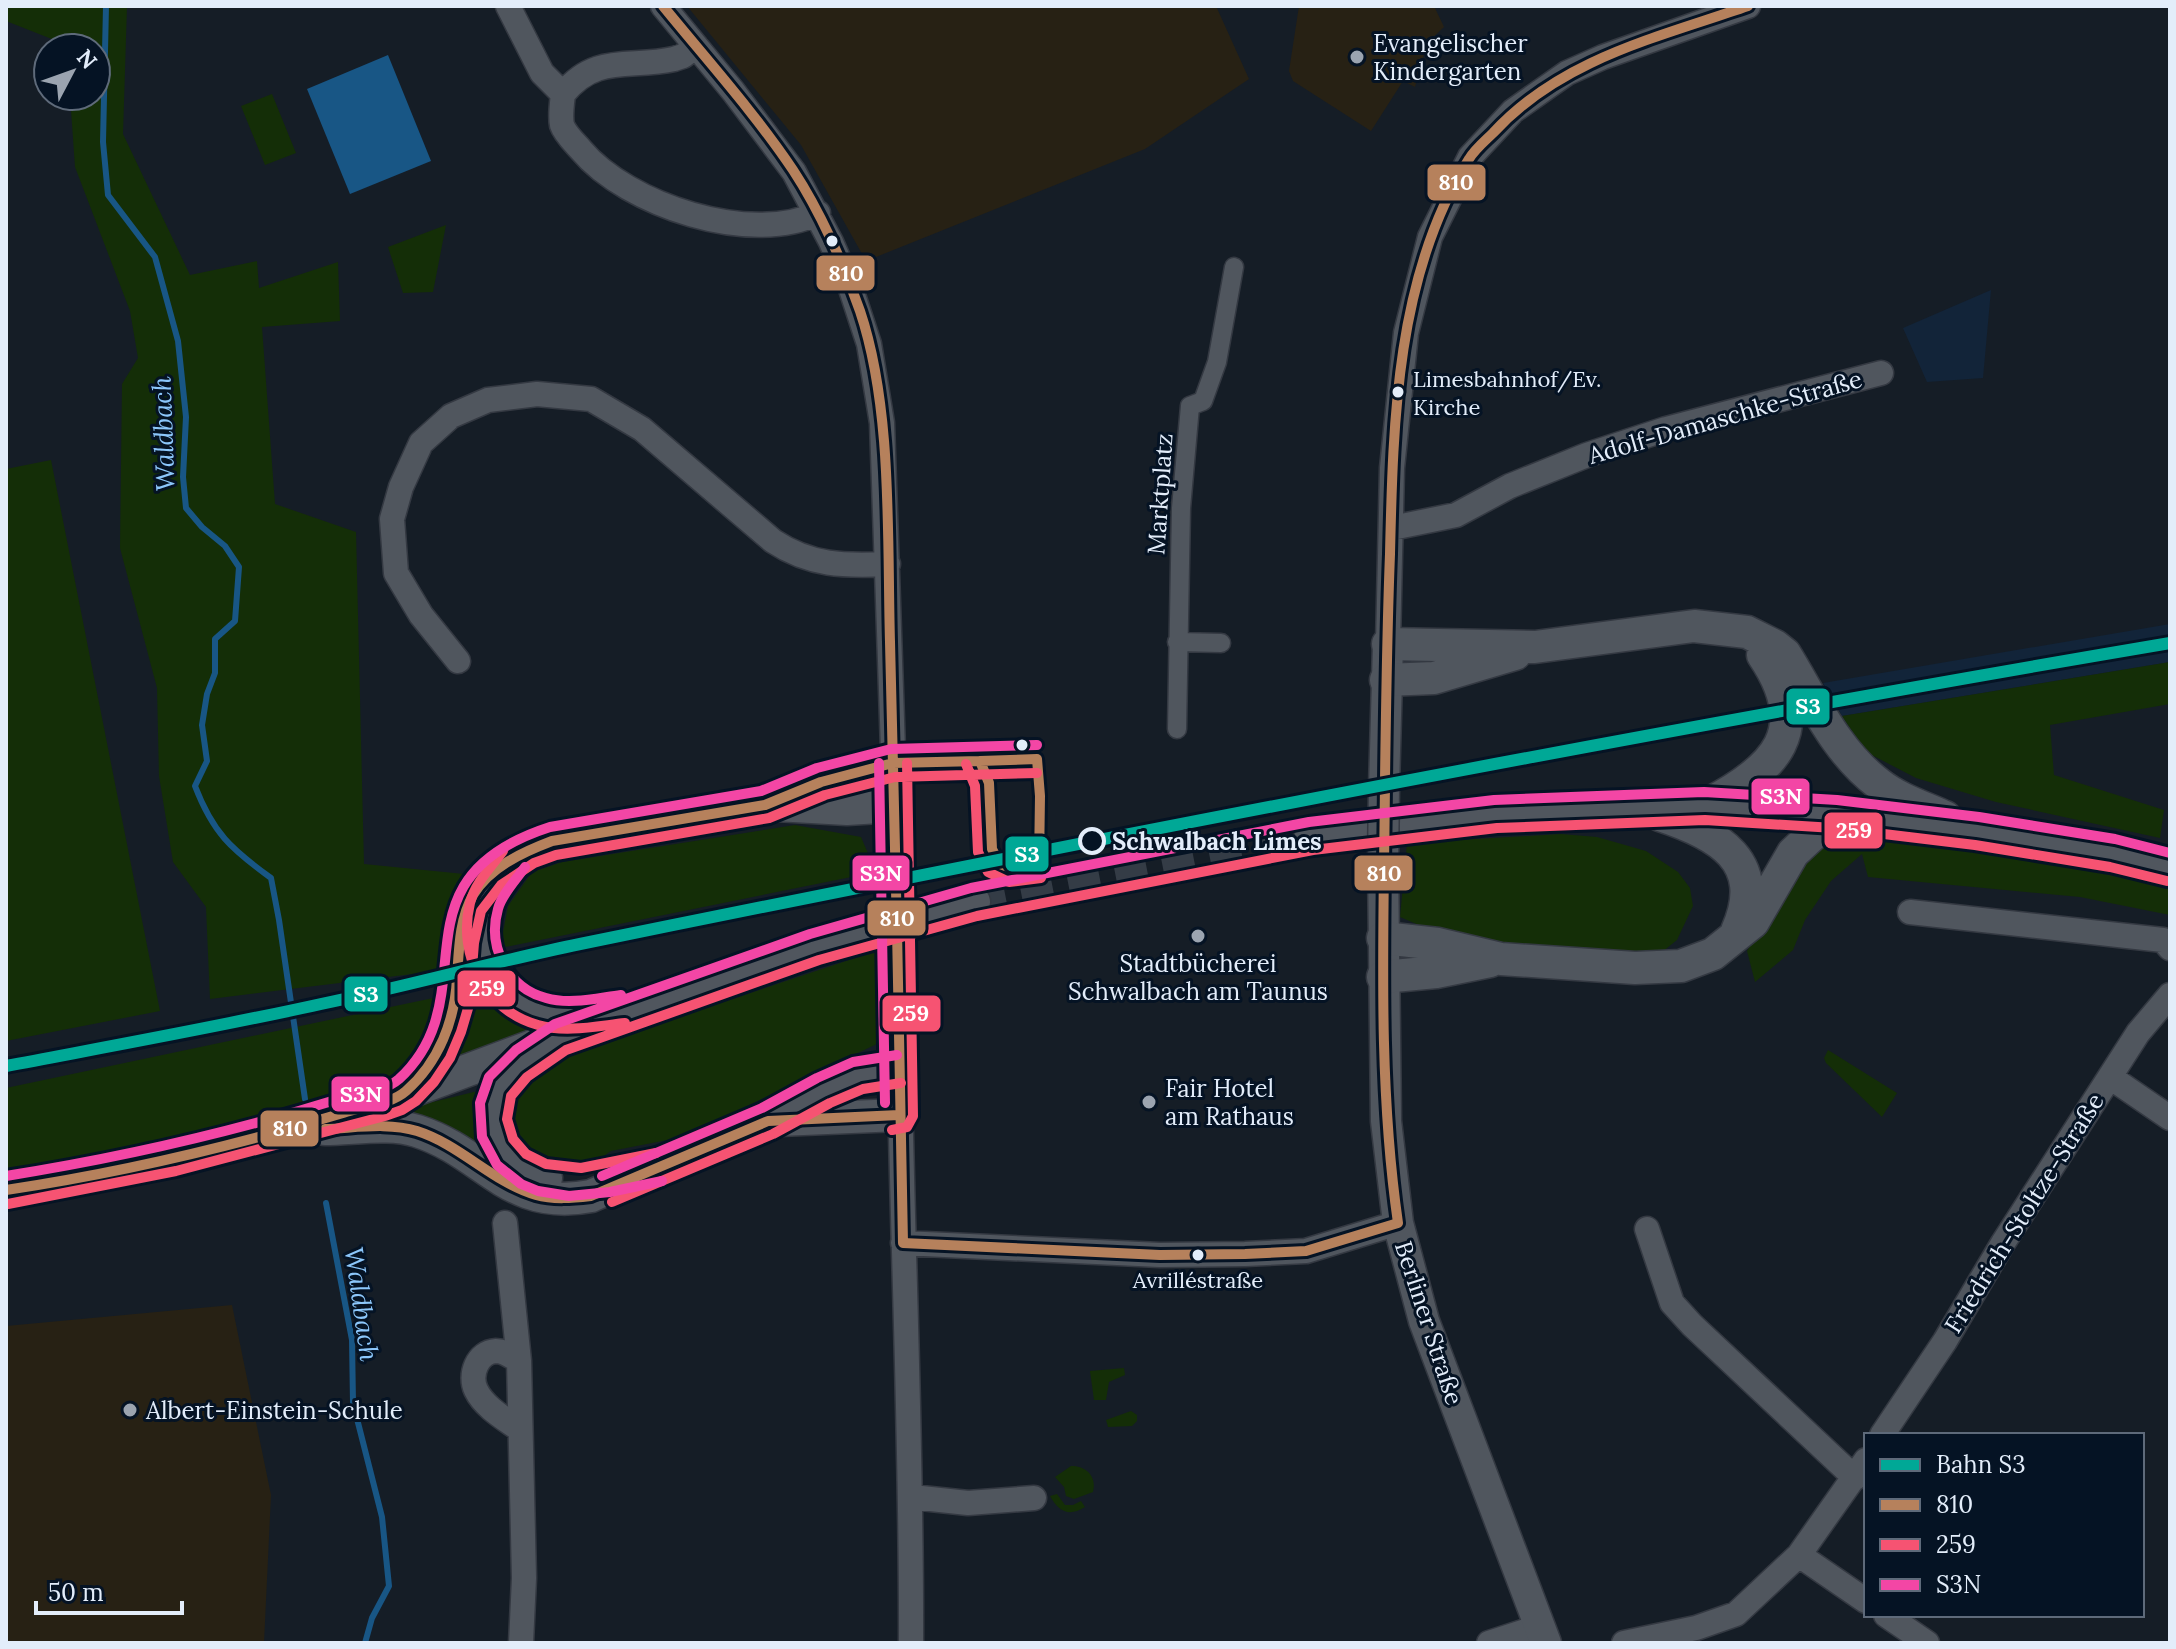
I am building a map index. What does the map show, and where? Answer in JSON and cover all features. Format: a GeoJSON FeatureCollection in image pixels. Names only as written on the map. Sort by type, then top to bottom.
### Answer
{"type":"FeatureCollection","features":[{"type":"Feature","properties":{"kind":"main road"},"geometry":{"type":"LineString","coordinates":[[1388,644],[1535,647],[1694,626],[1733,629],[1762,638],[1785,654],[1843,750],[1871,778],[1898,796],[1977,831]]}},
{"type":"Feature","properties":{"kind":"main road"},"geometry":{"type":"LineString","coordinates":[[1705,806],[1758,774],[1772,758],[1782,739],[1786,722],[1781,687],[1772,669],[1748,639],[1733,629]]}},
{"type":"Feature","properties":{"kind":"main road"},"geometry":{"type":"LineString","coordinates":[[1386,680],[1434,678],[1535,647]]}},
{"type":"Feature","properties":{"kind":"main road"},"geometry":{"type":"LineString","coordinates":[[765,805],[821,782],[893,763]]}},
{"type":"Feature","properties":{"kind":"main road"},"geometry":{"type":"LineString","coordinates":[[404,1094],[443,1041],[454,1003],[467,907],[488,877],[532,848],[552,841],[765,805],[847,809],[895,806]]}},
{"type":"Feature","properties":{"kind":"main road"},"geometry":{"type":"LineString","coordinates":[[1311,836],[1496,814],[1705,806],[1835,814],[1977,831],[2113,853],[2170,867]]}},
{"type":"Feature","properties":{"kind":"main road"},"geometry":{"type":"LineString","coordinates":[[1646,810],[1696,827],[1725,846],[1736,859],[1747,891],[1745,911],[1737,931],[1726,945]]}},
{"type":"Feature","properties":{"kind":"main road"},"geometry":{"type":"LineString","coordinates":[[1383,938],[1438,944],[1501,959],[1635,968],[1667,968],[1697,962],[1726,945],[1753,922],[1793,853],[1835,814]]}},
{"type":"Feature","properties":{"kind":"main road"},"geometry":{"type":"LineString","coordinates":[[514,859],[485,903],[481,923],[481,944],[500,988],[523,1005],[559,1014],[637,1007]]}},
{"type":"Feature","properties":{"kind":"main road"},"geometry":{"type":"LineString","coordinates":[[6,1190],[58,1183],[294,1129],[404,1094],[637,1007],[815,947],[974,902]]}},
{"type":"Feature","properties":{"kind":"main road"},"geometry":{"type":"LineString","coordinates":[[1383,977],[1436,972],[1501,959]]}},
{"type":"Feature","properties":{"kind":"main road"},"geometry":{"type":"LineString","coordinates":[[560,1037],[530,1056],[496,1092],[492,1122],[497,1142],[509,1161],[527,1172],[555,1181],[581,1181],[659,1167]]}},
{"type":"Feature","properties":{"kind":"main road"},"geometry":{"type":"LineString","coordinates":[[294,1129],[389,1127],[416,1130],[442,1142],[510,1186],[536,1197],[568,1201],[591,1196],[768,1121],[824,1090],[859,1075],[899,1069]]}},
{"type":"Feature","properties":{"kind":"main road"},"geometry":{"type":"LineString","coordinates":[[768,1121],[899,1115]]}},
{"type":"Feature","properties":{"kind":"street"},"geometry":{"type":"LineString","coordinates":[[508,6],[542,73],[563,94]]}},
{"type":"Feature","properties":{"kind":"street"},"geometry":{"type":"LineString","coordinates":[[663,6],[760,125],[794,172],[818,213],[860,312],[876,377],[882,423],[896,839],[899,1115],[912,1497],[911,1643]]}},
{"type":"Feature","properties":{"kind":"street"},"geometry":{"type":"LineString","coordinates":[[1388,644],[1392,468],[1406,333],[1430,237],[1470,157],[1513,111],[1567,73],[1603,57],[1748,6]]}},
{"type":"Feature","properties":{"kind":"street"},"geometry":{"type":"LineString","coordinates":[[696,46],[683,56],[663,61],[616,63],[579,76],[563,94],[562,124],[579,148],[613,179],[654,201],[708,220],[766,225],[801,221],[818,213]]}},
{"type":"Feature","properties":{"kind":"street","name":"Marktplatz"},"geometry":{"type":"LineString","coordinates":[[1177,729],[1181,508],[1190,406],[1203,401],[1217,362],[1234,267]]}},
{"type":"Feature","properties":{"kind":"street","name":"Adolf-Damaschke-Straße"},"geometry":{"type":"LineString","coordinates":[[1392,528],[1456,515],[1510,486],[1587,455],[1666,429],[1881,373]]}},
{"type":"Feature","properties":{"kind":"street"},"geometry":{"type":"LineString","coordinates":[[458,661],[421,615],[396,573],[392,519],[401,487],[421,443],[451,416],[488,400],[537,394],[591,399],[642,429],[773,541],[794,555],[846,566],[888,564]]}},
{"type":"Feature","properties":{"kind":"street"},"geometry":{"type":"LineString","coordinates":[[1177,642],[1221,643]]}},
{"type":"Feature","properties":{"kind":"street","name":"Berliner Straße"},"geometry":{"type":"LineString","coordinates":[[1388,644],[1383,977],[1388,1152],[1398,1223],[1424,1321],[1543,1634],[1489,1643]]}},
{"type":"Feature","properties":{"kind":"street"},"geometry":{"type":"LineString","coordinates":[[1910,912],[2163,940],[2170,948]]}},
{"type":"Feature","properties":{"kind":"street","name":"Friedrich-Stoltze-Straße"},"geometry":{"type":"LineString","coordinates":[[1883,1433],[1945,1341],[2003,1243],[2138,1033],[2170,995]]}},
{"type":"Feature","properties":{"kind":"street"},"geometry":{"type":"LineString","coordinates":[[2110,1077],[2170,1118]]}},
{"type":"Feature","properties":{"kind":"street"},"geometry":{"type":"LineString","coordinates":[[505,1223],[519,1361],[524,1578],[521,1643]]}},
{"type":"Feature","properties":{"kind":"street"},"geometry":{"type":"LineString","coordinates":[[903,1243],[1160,1255],[1245,1254],[1306,1251],[1398,1223]]}},
{"type":"Feature","properties":{"kind":"street"},"geometry":{"type":"LineString","coordinates":[[1624,1643],[1696,1628],[1736,1614],[1799,1555],[1860,1469],[1692,1325],[1672,1303],[1647,1229]]}},
{"type":"Feature","properties":{"kind":"street"},"geometry":{"type":"LineString","coordinates":[[519,1361],[494,1351],[483,1355],[476,1364],[474,1376],[476,1390],[485,1403],[519,1429]]}},
{"type":"Feature","properties":{"kind":"street"},"geometry":{"type":"LineString","coordinates":[[912,1497],[968,1503],[1034,1498]]}},
{"type":"Feature","properties":{"kind":"street"},"geometry":{"type":"LineString","coordinates":[[1799,1555],[1864,1600]]}},
{"type":"Feature","properties":{"kind":"street"},"geometry":{"type":"LineString","coordinates":[[1889,1617],[1927,1643]]}},
{"type":"Feature","properties":{"kind":"shaded area"},"geometry":{"type":"Polygon","coordinates":[[[687,6],[1216,6],[1249,79],[1145,149],[866,261],[801,145],[687,6]]]}},
{"type":"Feature","properties":{"kind":"shaded area","name":"Evangelischer Kindergarten"},"geometry":{"type":"Polygon","coordinates":[[[1299,6],[1434,6],[1444,27],[1427,43],[1415,87],[1403,81],[1371,131],[1293,81],[1289,71],[1299,6]]]}},
{"type":"Feature","properties":{"kind":"shaded area"},"geometry":{"type":"Polygon","coordinates":[[[1991,290],[1983,378],[1927,382],[1903,328],[1991,290]]]}},
{"type":"Feature","properties":{"kind":"shaded area"},"geometry":{"type":"Polygon","coordinates":[[[2170,624],[2170,662],[1842,716],[1823,683],[2170,624]]]}},
{"type":"Feature","properties":{"kind":"shaded area","name":"Albert-Einstein-Schule"},"geometry":{"type":"Polygon","coordinates":[[[232,1305],[271,1495],[264,1643],[6,1643],[6,1326],[232,1305]]]}},
{"type":"Feature","properties":{"kind":"green space"},"geometry":{"type":"Polygon","coordinates":[[[6,6],[127,6],[123,134],[190,275],[257,261],[259,288],[338,262],[340,321],[262,327],[275,504],[356,532],[364,864],[474,875],[450,914],[437,971],[210,999],[206,907],[173,862],[159,776],[157,688],[120,548],[122,384],[138,358],[130,311],[75,167],[71,112],[112,112],[112,32],[34,32],[6,21],[6,6]]]}},
{"type":"Feature","properties":{"kind":"green space"},"geometry":{"type":"Polygon","coordinates":[[[272,94],[296,153],[265,165],[241,106],[272,94]]]}},
{"type":"Feature","properties":{"kind":"green space"},"geometry":{"type":"Polygon","coordinates":[[[446,225],[433,292],[403,293],[388,247],[446,225]]]}},
{"type":"Feature","properties":{"kind":"green space"},"geometry":{"type":"Polygon","coordinates":[[[51,460],[160,1011],[6,1041],[6,469],[51,460]]]}},
{"type":"Feature","properties":{"kind":"green space"},"geometry":{"type":"Polygon","coordinates":[[[2170,662],[2170,704],[2050,725],[2054,775],[2164,810],[2160,838],[1996,802],[1916,778],[1866,752],[1842,716],[2170,662]]]}},
{"type":"Feature","properties":{"kind":"green space"},"geometry":{"type":"Polygon","coordinates":[[[795,825],[861,837],[876,872],[500,948],[508,906],[532,872],[562,862],[795,825]]]}},
{"type":"Feature","properties":{"kind":"green space"},"geometry":{"type":"Polygon","coordinates":[[[1861,829],[2046,860],[2170,886],[2170,915],[2080,897],[1868,877],[1862,854],[1831,881],[1805,920],[1793,950],[1755,982],[1747,951],[1792,878],[1821,843],[1861,829]]]}},
{"type":"Feature","properties":{"kind":"green space"},"geometry":{"type":"Polygon","coordinates":[[[1561,834],[1597,837],[1646,851],[1678,872],[1690,888],[1693,906],[1677,940],[1662,952],[1612,961],[1447,937],[1400,917],[1407,843],[1561,834]]]}},
{"type":"Feature","properties":{"kind":"green space"},"geometry":{"type":"Polygon","coordinates":[[[882,949],[883,1041],[683,1137],[611,1151],[598,1160],[555,1160],[528,1149],[513,1132],[509,1108],[518,1086],[556,1058],[882,949]]]}},
{"type":"Feature","properties":{"kind":"green space"},"geometry":{"type":"Polygon","coordinates":[[[478,959],[562,1024],[448,1062],[461,1038],[469,1012],[478,959]]]}},
{"type":"Feature","properties":{"kind":"green space"},"geometry":{"type":"Polygon","coordinates":[[[438,997],[435,1033],[397,1076],[221,1130],[69,1164],[6,1171],[6,1088],[438,997]]]}},
{"type":"Feature","properties":{"kind":"green space"},"geometry":{"type":"Polygon","coordinates":[[[1828,1050],[1897,1093],[1882,1117],[1826,1063],[1824,1058],[1828,1050]]]}},
{"type":"Feature","properties":{"kind":"green space"},"geometry":{"type":"Polygon","coordinates":[[[486,1089],[520,1184],[384,1114],[486,1089]]]}},
{"type":"Feature","properties":{"kind":"green space"},"geometry":{"type":"Polygon","coordinates":[[[1124,1368],[1125,1375],[1109,1382],[1106,1400],[1094,1400],[1090,1371],[1124,1368]]]}},
{"type":"Feature","properties":{"kind":"green space"},"geometry":{"type":"Polygon","coordinates":[[[1131,1411],[1137,1415],[1137,1421],[1132,1426],[1108,1427],[1106,1420],[1131,1411]]]}},
{"type":"Feature","properties":{"kind":"green space"},"geometry":{"type":"Polygon","coordinates":[[[1071,1466],[1089,1473],[1093,1492],[1074,1499],[1066,1496],[1064,1487],[1055,1477],[1071,1466]]]}},
{"type":"Feature","properties":{"kind":"green space"},"geometry":{"type":"Polygon","coordinates":[[[1057,1494],[1065,1505],[1081,1501],[1085,1507],[1074,1512],[1065,1511],[1050,1496],[1057,1494]]]}},
{"type":"Feature","properties":{"kind":"water"},"geometry":{"type":"Polygon","coordinates":[[[388,55],[431,161],[350,194],[307,89],[388,55]]]}},
{"type":"Feature","properties":{"kind":"waterway","name":"Waldbach"},"geometry":{"type":"LineString","coordinates":[[106,6],[103,142],[108,195],[155,257],[178,341],[186,417],[183,477],[186,508],[202,527],[225,546],[239,567],[235,621],[215,639],[215,673],[207,694],[202,725],[207,761],[195,786],[209,816],[225,839],[271,878],[305,1099]]}},
{"type":"Feature","properties":{"kind":"waterway","name":"Waldbach"},"geometry":{"type":"LineString","coordinates":[[326,1203],[352,1340],[353,1403],[382,1517],[389,1586],[372,1618],[365,1643]]}},
{"type":"Feature","properties":{"kind":"tunnel"},"geometry":{"type":"LineString","coordinates":[[974,902],[1311,836]]}},
{"type":"Feature","properties":{"kind":"rail line","name":"S3"},"geometry":{"type":"LineString","coordinates":[[6,1066],[386,990],[580,944],[1175,825],[1573,749],[2170,643]]}},
{"type":"Feature","properties":{"kind":"transit line","name":"810"},"geometry":{"type":"LineString","coordinates":[[663,6],[730,86],[803,186],[847,275],[871,349],[883,432],[888,518],[903,1243]]}},
{"type":"Feature","properties":{"kind":"transit line","name":"810"},"geometry":{"type":"LineString","coordinates":[[1398,1223],[1387,1113],[1383,1002],[1388,611],[1397,402],[1403,350],[1426,251],[1445,204],[1469,159],[1520,108],[1549,86],[1612,54],[1748,6]]}},
{"type":"Feature","properties":{"kind":"transit line","name":"S3N"},"geometry":{"type":"LineString","coordinates":[[6,1176],[176,1143],[372,1092],[393,1083],[425,1046],[438,1012],[454,908],[470,877],[500,850],[550,827],[761,791],[817,768],[891,749],[1037,745]]}},
{"type":"Feature","properties":{"kind":"transit line","name":"810"},"geometry":{"type":"LineString","coordinates":[[1037,759],[1039,864],[1011,868],[1000,864],[992,849],[989,783],[980,761],[1037,759]]}},
{"type":"Feature","properties":{"kind":"transit line","name":"810"},"geometry":{"type":"LineString","coordinates":[[6,1190],[134,1167],[218,1147],[400,1096],[428,1067],[449,1025],[456,994],[462,925],[473,895],[488,876],[530,850],[552,841],[765,805],[821,782],[893,763],[980,761]]}},
{"type":"Feature","properties":{"kind":"transit line","name":"S3N"},"geometry":{"type":"LineString","coordinates":[[879,763],[885,1103]]}},
{"type":"Feature","properties":{"kind":"transit line","name":"259"},"geometry":{"type":"LineString","coordinates":[[892,1130],[907,1127],[913,1116],[907,763]]}},
{"type":"Feature","properties":{"kind":"transit line","name":"259"},"geometry":{"type":"LineString","coordinates":[[966,764],[975,786],[978,852],[988,872],[1009,882],[1041,878]]}},
{"type":"Feature","properties":{"kind":"transit line","name":"259"},"geometry":{"type":"LineString","coordinates":[[8,1204],[176,1171],[385,1116],[416,1101],[450,1058],[461,1032],[469,1005],[474,943],[481,911],[501,885],[534,863],[556,855],[769,818],[825,795],[895,777],[1037,773]]}},
{"type":"Feature","properties":{"kind":"transit line","name":"S3N"},"geometry":{"type":"LineString","coordinates":[[662,1181],[610,1192],[569,1196],[538,1191],[521,1184],[497,1165],[482,1137],[480,1103],[489,1077],[516,1050],[555,1024],[810,934],[971,888],[1309,822],[1494,800],[1704,792],[1837,800],[1979,817],[2115,839],[2170,853]]}},
{"type":"Feature","properties":{"kind":"transit line","name":"259"},"geometry":{"type":"LineString","coordinates":[[656,1153],[581,1168],[546,1164],[526,1154],[513,1139],[507,1119],[511,1096],[527,1077],[566,1050],[819,960],[977,916],[1313,850],[1497,828],[1705,820],[1834,828],[1975,845],[2110,867],[2167,881]]}},
{"type":"Feature","properties":{"kind":"transit line","name":"259"},"geometry":{"type":"LineString","coordinates":[[503,851],[476,889],[467,923],[472,961],[490,994],[520,1018],[538,1025],[582,1028],[625,1023]]}},
{"type":"Feature","properties":{"kind":"transit line","name":"S3N"},"geometry":{"type":"LineString","coordinates":[[525,867],[503,898],[495,923],[498,951],[511,975],[533,993],[555,1000],[621,995]]}},
{"type":"Feature","properties":{"kind":"transit line","name":"S3N"},"geometry":{"type":"LineString","coordinates":[[602,1176],[762,1108],[853,1062],[897,1055]]}},
{"type":"Feature","properties":{"kind":"transit line","name":"259"},"geometry":{"type":"LineString","coordinates":[[612,1202],[773,1134],[863,1089],[901,1083]]}},
{"type":"Feature","properties":{"kind":"transit line","name":"810"},"geometry":{"type":"LineString","coordinates":[[325,1129],[383,1126],[417,1131],[448,1145],[520,1189],[543,1197],[564,1198],[591,1196],[768,1121],[899,1115]]}},
{"type":"Feature","properties":{"kind":"transit line","name":"810"},"geometry":{"type":"LineString","coordinates":[[903,1243],[1160,1255],[1245,1254],[1306,1251],[1398,1223]]}},
{"type":"Feature","properties":{"kind":"place","name":"Evangelischer Kindergarten"},"geometry":{"type":"Point","coordinates":[1357,57]}},
{"type":"Feature","properties":{"kind":"place","name":"Limesbahnhof/Ev. Kirche"},"geometry":{"type":"Point","coordinates":[1398,392]}},
{"type":"Feature","properties":{"kind":"place","name":"Schwalbach Limes"},"geometry":{"type":"Point","coordinates":[1092,841]}},
{"type":"Feature","properties":{"kind":"place","name":"Stadtbücherei Schwalbach am Taunus"},"geometry":{"type":"Point","coordinates":[1198,936]}},
{"type":"Feature","properties":{"kind":"place","name":"Fair Hotel am Rathaus"},"geometry":{"type":"Point","coordinates":[1149,1102]}},
{"type":"Feature","properties":{"kind":"place","name":"Avrilléstraße"},"geometry":{"type":"Point","coordinates":[1198,1255]}},
{"type":"Feature","properties":{"kind":"place","name":"Albert-Einstein-Schule"},"geometry":{"type":"Point","coordinates":[130,1410]}}]}
